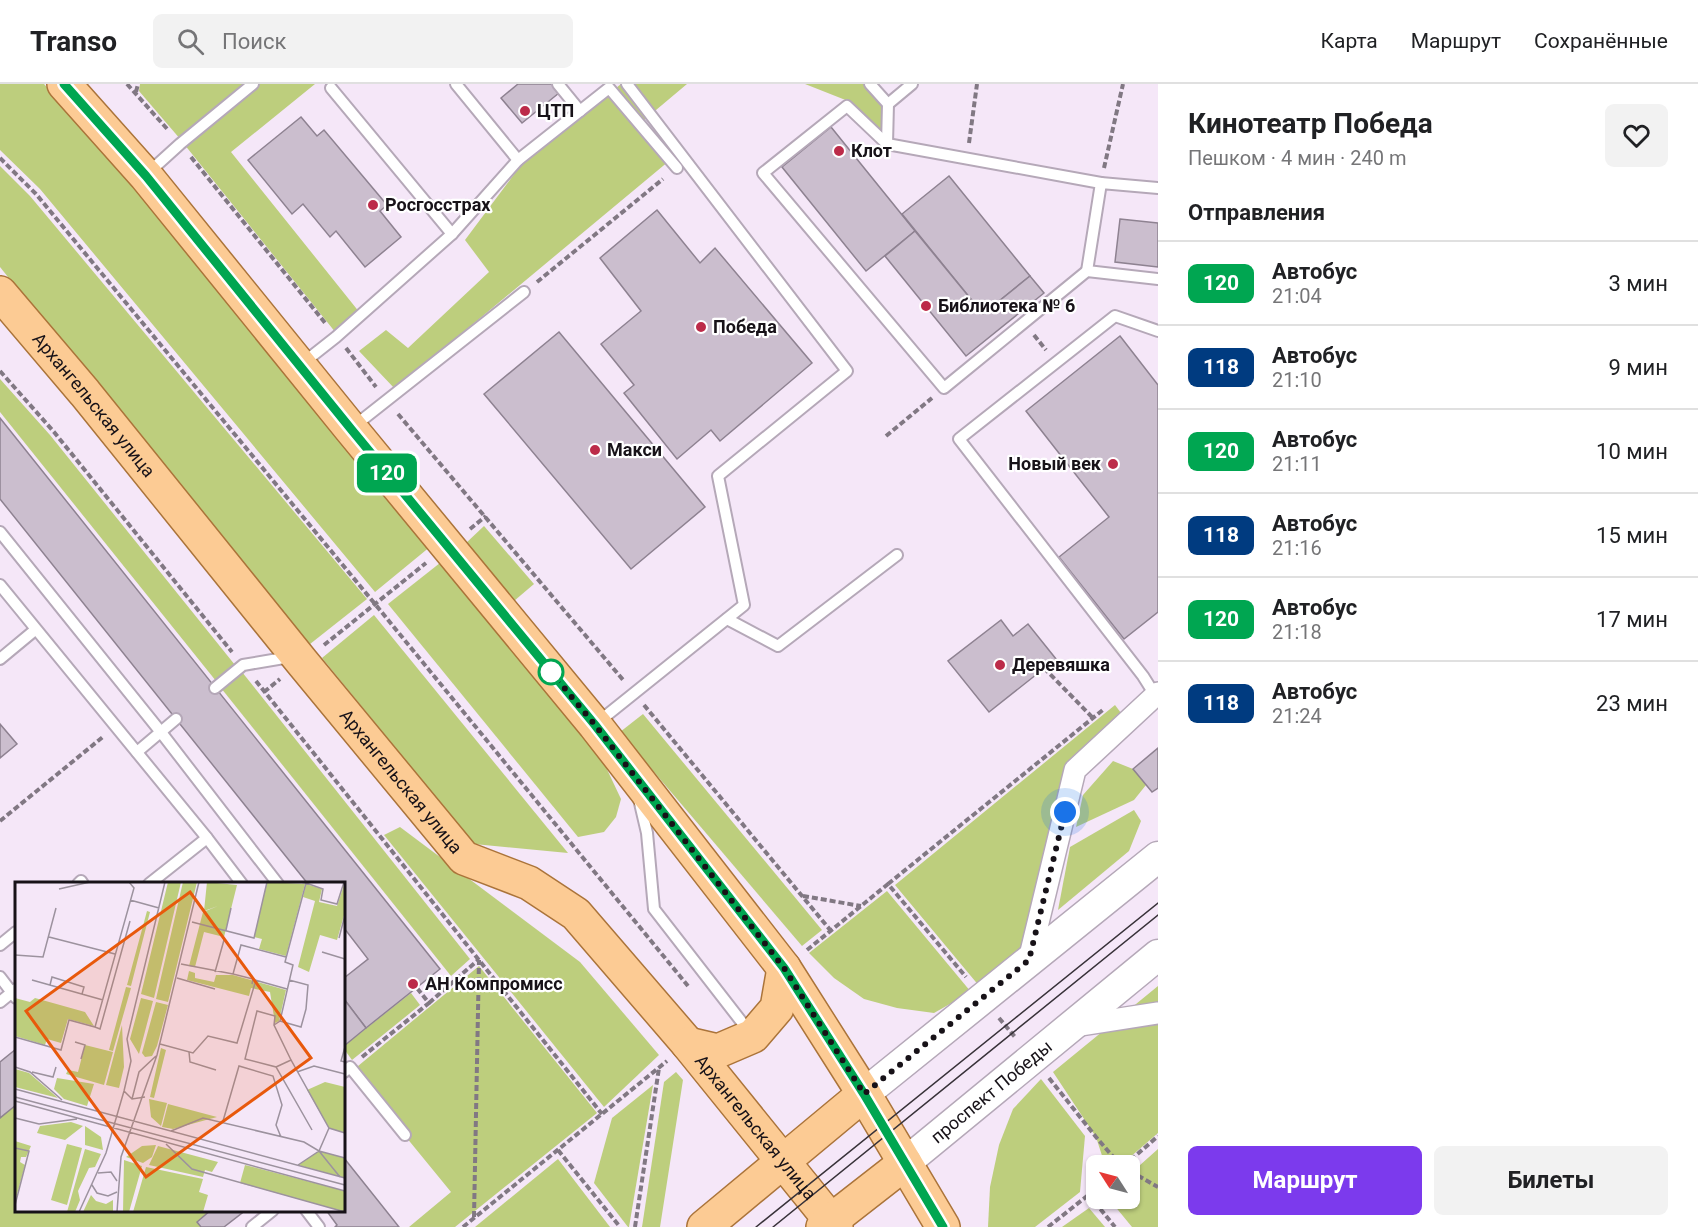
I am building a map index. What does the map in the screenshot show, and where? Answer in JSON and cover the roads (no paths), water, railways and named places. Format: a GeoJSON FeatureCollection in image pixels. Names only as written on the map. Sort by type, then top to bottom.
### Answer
{"type":"FeatureCollection","features":[{"type":"Feature","properties":{"kind":"main road"},"geometry":{"type":"LineString","coordinates":[[64,84],[146,176],[447,547],[595,725],[784,968],[864,1094],[943,1227]]}},
{"type":"Feature","properties":{"kind":"main road","name":"Архангельская улица"},"geometry":{"type":"LineString","coordinates":[[0,293],[85,393],[299,659],[465,858],[529,883],[576,914],[688,1044],[783,1161],[830,1225]]}},
{"type":"Feature","properties":{"kind":"main road"},"geometry":{"type":"LineString","coordinates":[[704,1227],[864,1094],[1158,857]]}},
{"type":"Feature","properties":{"kind":"main road","name":"проспект Победы"},"geometry":{"type":"LineString","coordinates":[[830,1225],[1158,955]]}},
{"type":"Feature","properties":{"kind":"main road"},"geometry":{"type":"LineString","coordinates":[[688,1044],[718,1051],[753,1036],[777,1008],[784,968]]}},
{"type":"Feature","properties":{"kind":"street"},"geometry":{"type":"LineString","coordinates":[[1029,960],[1075,770],[1157,694]]}},
{"type":"Feature","properties":{"kind":"street"},"geometry":{"type":"LineString","coordinates":[[1070,1027],[1158,1013]]}},
{"type":"Feature","properties":{"kind":"lane"},"geometry":{"type":"LineString","coordinates":[[146,176],[180,144],[253,84]]}},
{"type":"Feature","properties":{"kind":"lane"},"geometry":{"type":"LineString","coordinates":[[456,84],[518,160]]}},
{"type":"Feature","properties":{"kind":"lane"},"geometry":{"type":"LineString","coordinates":[[558,84],[580,111]]}},
{"type":"Feature","properties":{"kind":"lane"},"geometry":{"type":"LineString","coordinates":[[595,725],[744,605],[718,476],[847,371],[627,84]]}},
{"type":"Feature","properties":{"kind":"lane"},"geometry":{"type":"LineString","coordinates":[[870,84],[888,104],[887,144]]}},
{"type":"Feature","properties":{"kind":"lane"},"geometry":{"type":"LineString","coordinates":[[888,104],[912,84]]}},
{"type":"Feature","properties":{"kind":"lane"},"geometry":{"type":"LineString","coordinates":[[299,366],[336,337],[452,234],[518,160],[611,86],[677,168]]}},
{"type":"Feature","properties":{"kind":"lane"},"geometry":{"type":"LineString","coordinates":[[331,88],[452,234]]}},
{"type":"Feature","properties":{"kind":"lane"},"geometry":{"type":"LineString","coordinates":[[1101,183],[1087,271],[944,388],[763,173],[847,106],[887,144],[1101,183],[1158,188]]}},
{"type":"Feature","properties":{"kind":"lane"},"geometry":{"type":"LineString","coordinates":[[1087,271],[1158,279]]}},
{"type":"Feature","properties":{"kind":"lane"},"geometry":{"type":"LineString","coordinates":[[351,429],[524,292]]}},
{"type":"Feature","properties":{"kind":"lane"},"geometry":{"type":"LineString","coordinates":[[1157,694],[959,439],[1115,316],[1158,331]]}},
{"type":"Feature","properties":{"kind":"lane"},"geometry":{"type":"LineString","coordinates":[[0,532],[160,731],[276,882]]}},
{"type":"Feature","properties":{"kind":"lane"},"geometry":{"type":"LineString","coordinates":[[727,619],[778,646],[897,555]]}},
{"type":"Feature","properties":{"kind":"lane"},"geometry":{"type":"LineString","coordinates":[[0,585],[240,882]]}},
{"type":"Feature","properties":{"kind":"lane"},"geometry":{"type":"LineString","coordinates":[[0,659],[35,630]]}},
{"type":"Feature","properties":{"kind":"lane"},"geometry":{"type":"LineString","coordinates":[[215,688],[243,665],[299,659]]}},
{"type":"Feature","properties":{"kind":"lane"},"geometry":{"type":"LineString","coordinates":[[137,752],[176,719]]}},
{"type":"Feature","properties":{"kind":"lane"},"geometry":{"type":"LineString","coordinates":[[633,775],[647,833],[654,909],[753,1036]]}},
{"type":"Feature","properties":{"kind":"lane"},"geometry":{"type":"LineString","coordinates":[[152,882],[207,838]]}},
{"type":"Feature","properties":{"kind":"lane"},"geometry":{"type":"LineString","coordinates":[[0,945],[15,933]]}},
{"type":"Feature","properties":{"kind":"lane"},"geometry":{"type":"LineString","coordinates":[[0,976],[15,993],[0,1002]]}},
{"type":"Feature","properties":{"kind":"lane"},"geometry":{"type":"LineString","coordinates":[[347,1070],[405,1135]]}},
{"type":"Feature","properties":{"kind":"lane"},"geometry":{"type":"LineString","coordinates":[[252,1227],[271,1212]]}},
{"type":"Feature","properties":{"kind":"lane"},"geometry":{"type":"LineString","coordinates":[[308,1212],[319,1227]]}},
{"type":"Feature","properties":{"kind":"tram line"},"geometry":{"type":"LineString","coordinates":[[756,1227],[1158,903]]}},
{"type":"Feature","properties":{"kind":"tram line"},"geometry":{"type":"LineString","coordinates":[[773,1227],[1158,915]]}},
{"type":"Feature","properties":{"kind":"place","name":"ЦТП"},"geometry":{"type":"Point","coordinates":[525,111]}},
{"type":"Feature","properties":{"kind":"place","name":"Клот"},"geometry":{"type":"Point","coordinates":[839,151]}},
{"type":"Feature","properties":{"kind":"place","name":"Росгосстрах"},"geometry":{"type":"Point","coordinates":[373,205]}},
{"type":"Feature","properties":{"kind":"place","name":"Библиотека № 6"},"geometry":{"type":"Point","coordinates":[926,306]}},
{"type":"Feature","properties":{"kind":"place","name":"Победа"},"geometry":{"type":"Point","coordinates":[701,327]}},
{"type":"Feature","properties":{"kind":"place","name":"Макси"},"geometry":{"type":"Point","coordinates":[595,450]}},
{"type":"Feature","properties":{"kind":"place","name":"Новый век"},"geometry":{"type":"Point","coordinates":[1113,464]}},
{"type":"Feature","properties":{"kind":"place","name":"Деревяшка"},"geometry":{"type":"Point","coordinates":[1000,665]}},
{"type":"Feature","properties":{"kind":"place","name":"АН Компромисс"},"geometry":{"type":"Point","coordinates":[413,984]}}]}
